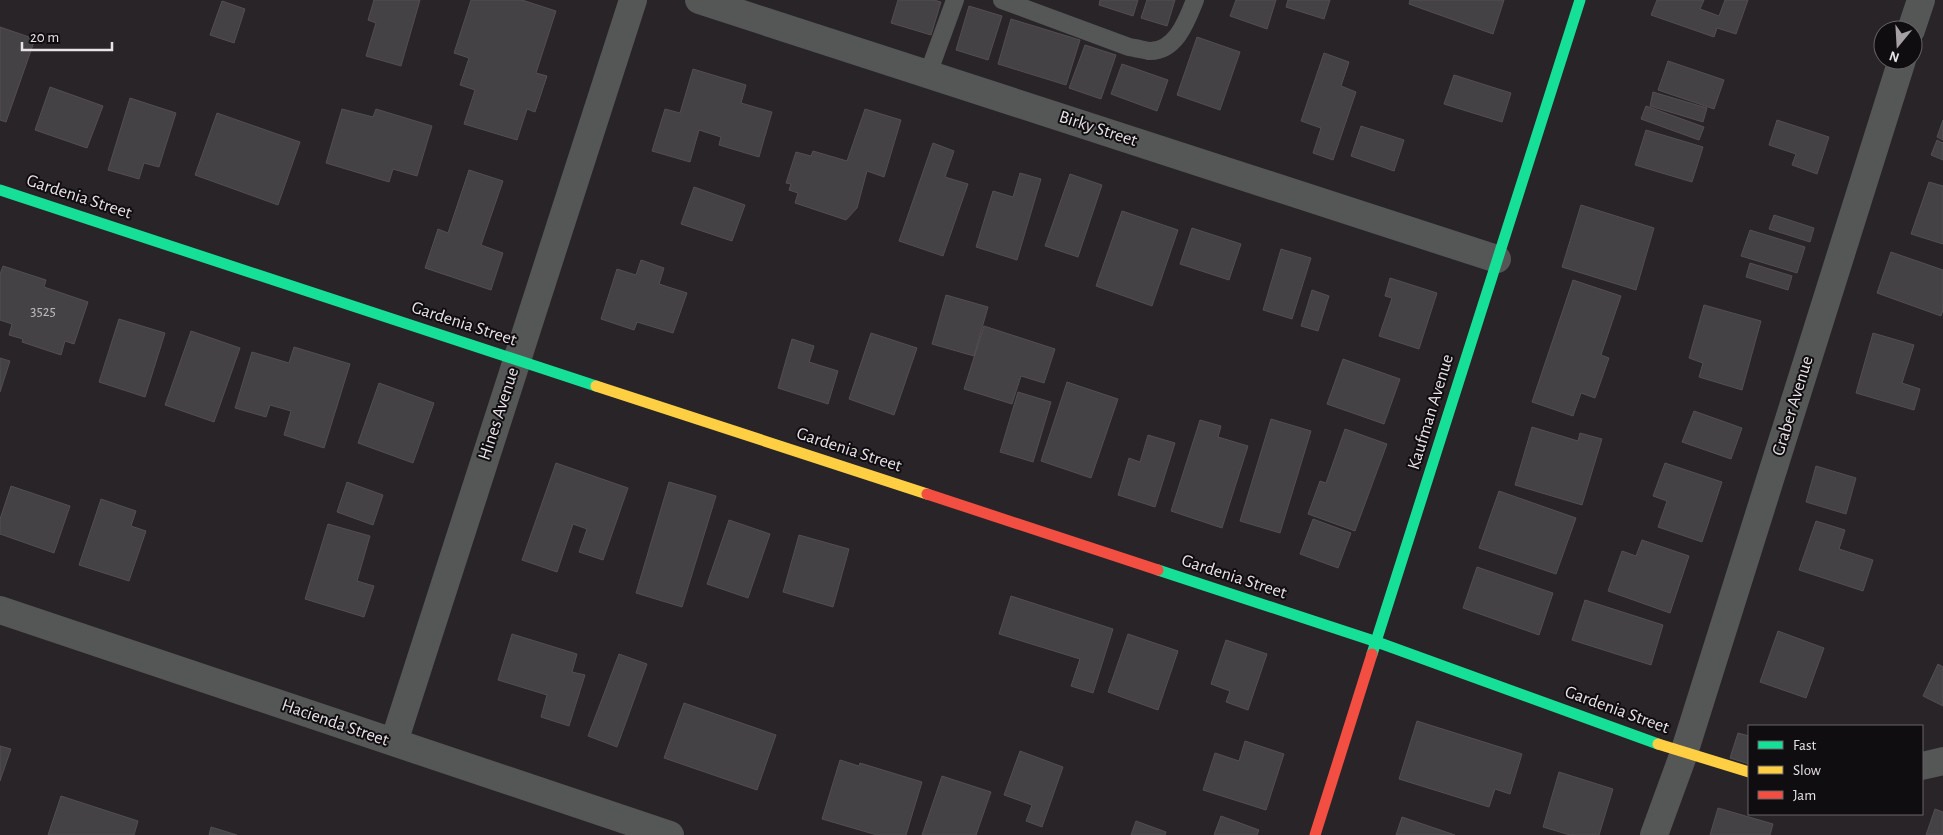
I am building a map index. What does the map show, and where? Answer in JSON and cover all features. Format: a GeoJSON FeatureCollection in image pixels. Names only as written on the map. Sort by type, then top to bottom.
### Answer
{"type":"FeatureCollection","features":[{"type":"Feature","properties":{"kind":"street","name":"Hines Avenue"},"geometry":{"type":"LineString","coordinates":[[394,742],[633,0]]}},
{"type":"Feature","properties":{"kind":"street","name":"Birky Street"},"geometry":{"type":"LineString","coordinates":[[699,0],[1497,259]]}},
{"type":"Feature","properties":{"kind":"street","name":"Kaufman Avenue"},"geometry":{"type":"LineString","coordinates":[[1315,835],[1580,0]]}},
{"type":"Feature","properties":{"kind":"street"},"geometry":{"type":"LineString","coordinates":[[1914,20],[1921,0]]}},
{"type":"Feature","properties":{"kind":"street","name":"Graber Avenue"},"geometry":{"type":"LineString","coordinates":[[1654,835],[1684,752],[1899,70]]}},
{"type":"Feature","properties":{"kind":"street","name":"Gardenia Street"},"geometry":{"type":"LineString","coordinates":[[0,190],[1377,642],[1684,752]]}},
{"type":"Feature","properties":{"kind":"street","name":"Hacienda Street"},"geometry":{"type":"LineString","coordinates":[[0,610],[670,835]]}},
{"type":"Feature","properties":{"kind":"street"},"geometry":{"type":"LineString","coordinates":[[1684,752],[1748,772]]}},
{"type":"Feature","properties":{"kind":"street"},"geometry":{"type":"LineString","coordinates":[[1923,766],[1943,761]]}},
{"type":"Feature","properties":{"kind":"lane"},"geometry":{"type":"LineString","coordinates":[[928,74],[955,0]]}},
{"type":"Feature","properties":{"kind":"lane"},"geometry":{"type":"LineString","coordinates":[[1002,0],[1129,47],[1151,51],[1168,45],[1182,31],[1195,0]]}},
{"type":"Feature","properties":{"kind":"building"},"geometry":{"type":"Polygon","coordinates":[[[374,0],[420,0],[401,66],[366,56],[376,23],[368,20],[374,0]]]}},
{"type":"Feature","properties":{"kind":"building"},"geometry":{"type":"Polygon","coordinates":[[[471,0],[522,0],[556,11],[536,73],[547,76],[535,112],[527,109],[517,140],[464,124],[475,90],[460,85],[469,58],[454,53],[471,0]]]}},
{"type":"Feature","properties":{"kind":"building"},"geometry":{"type":"Polygon","coordinates":[[[898,0],[934,0],[941,2],[931,35],[891,23],[898,0]]]}},
{"type":"Feature","properties":{"kind":"building"},"geometry":{"type":"Polygon","coordinates":[[[1100,0],[1138,0],[1133,16],[1099,5],[1100,0]]]}},
{"type":"Feature","properties":{"kind":"building"},"geometry":{"type":"Polygon","coordinates":[[[1147,0],[1175,0],[1167,26],[1141,18],[1147,0]]]}},
{"type":"Feature","properties":{"kind":"building"},"geometry":{"type":"Polygon","coordinates":[[[1236,0],[1276,0],[1267,29],[1230,16],[1236,0]]]}},
{"type":"Feature","properties":{"kind":"building"},"geometry":{"type":"Polygon","coordinates":[[[1288,0],[1330,0],[1324,19],[1286,7],[1288,0]]]}},
{"type":"Feature","properties":{"kind":"building"},"geometry":{"type":"Polygon","coordinates":[[[1410,0],[1504,0],[1493,34],[1409,4],[1410,0]]]}},
{"type":"Feature","properties":{"kind":"building"},"geometry":{"type":"Polygon","coordinates":[[[1657,0],[1704,0],[1700,9],[1719,16],[1725,0],[1748,0],[1736,34],[1717,28],[1714,37],[1651,15],[1657,0]]]}},
{"type":"Feature","properties":{"kind":"building"},"geometry":{"type":"Polygon","coordinates":[[[222,1],[245,9],[234,43],[210,35],[222,1]]]}},
{"type":"Feature","properties":{"kind":"building"},"geometry":{"type":"Polygon","coordinates":[[[969,6],[1002,16],[988,60],[956,50],[969,6]]]}},
{"type":"Feature","properties":{"kind":"building"},"geometry":{"type":"Polygon","coordinates":[[[1011,19],[1080,40],[1066,85],[998,64],[1011,19]]]}},
{"type":"Feature","properties":{"kind":"building"},"geometry":{"type":"Polygon","coordinates":[[[0,27],[35,39],[6,122],[0,120],[0,27]]]}},
{"type":"Feature","properties":{"kind":"building"},"geometry":{"type":"Polygon","coordinates":[[[1197,37],[1240,52],[1220,110],[1177,95],[1197,37]]]}},
{"type":"Feature","properties":{"kind":"building"},"geometry":{"type":"Polygon","coordinates":[[[1085,45],[1116,55],[1101,99],[1069,88],[1085,45]]]}},
{"type":"Feature","properties":{"kind":"building"},"geometry":{"type":"Polygon","coordinates":[[[1324,53],[1349,62],[1341,86],[1356,92],[1333,160],[1313,153],[1321,128],[1301,121],[1324,53]]]}},
{"type":"Feature","properties":{"kind":"building"},"geometry":{"type":"Polygon","coordinates":[[[1668,61],[1724,80],[1714,109],[1658,90],[1668,61]]]}},
{"type":"Feature","properties":{"kind":"building"},"geometry":{"type":"Polygon","coordinates":[[[1122,64],[1168,80],[1157,111],[1111,94],[1122,64]]]}},
{"type":"Feature","properties":{"kind":"building"},"geometry":{"type":"Polygon","coordinates":[[[693,69],[746,85],[741,103],[772,112],[759,157],[719,145],[721,137],[699,130],[690,162],[652,151],[665,109],[680,113],[693,69]]]}},
{"type":"Feature","properties":{"kind":"building"},"geometry":{"type":"Polygon","coordinates":[[[1454,75],[1511,93],[1502,122],[1444,104],[1454,75]]]}},
{"type":"Feature","properties":{"kind":"building"},"geometry":{"type":"Polygon","coordinates":[[[50,87],[103,106],[87,148],[35,130],[50,87]]]}},
{"type":"Feature","properties":{"kind":"building"},"geometry":{"type":"Polygon","coordinates":[[[1653,92],[1707,108],[1703,122],[1650,106],[1653,92]]]}},
{"type":"Feature","properties":{"kind":"building"},"geometry":{"type":"Polygon","coordinates":[[[130,98],[176,113],[159,167],[144,163],[139,179],[108,170],[130,98]]]}},
{"type":"Feature","properties":{"kind":"building"},"geometry":{"type":"Polygon","coordinates":[[[1646,106],[1704,127],[1699,140],[1641,119],[1646,106]]]}},
{"type":"Feature","properties":{"kind":"building"},"geometry":{"type":"Polygon","coordinates":[[[342,109],[373,117],[376,109],[432,126],[417,176],[393,169],[389,182],[326,163],[342,109]]]}},
{"type":"Feature","properties":{"kind":"building"},"geometry":{"type":"Polygon","coordinates":[[[865,109],[901,120],[884,177],[867,171],[857,208],[846,220],[795,203],[798,193],[789,190],[791,184],[786,183],[796,152],[811,156],[813,151],[847,161],[865,109]]]}},
{"type":"Feature","properties":{"kind":"building"},"geometry":{"type":"Polygon","coordinates":[[[217,113],[300,142],[278,205],[195,175],[217,113]]]}},
{"type":"Feature","properties":{"kind":"building"},"geometry":{"type":"Polygon","coordinates":[[[1777,120],[1829,137],[1817,174],[1792,165],[1796,154],[1769,145],[1777,120]]]}},
{"type":"Feature","properties":{"kind":"building"},"geometry":{"type":"Polygon","coordinates":[[[1943,120],[1943,140],[1937,137],[1943,120]]]}},
{"type":"Feature","properties":{"kind":"building"},"geometry":{"type":"Polygon","coordinates":[[[1361,126],[1404,140],[1394,171],[1351,156],[1361,126]]]}},
{"type":"Feature","properties":{"kind":"building"},"geometry":{"type":"Polygon","coordinates":[[[1646,130],[1703,147],[1692,182],[1635,165],[1646,130]]]}},
{"type":"Feature","properties":{"kind":"building"},"geometry":{"type":"Polygon","coordinates":[[[1937,140],[1943,143],[1943,160],[1931,155],[1937,140]]]}},
{"type":"Feature","properties":{"kind":"building"},"geometry":{"type":"Polygon","coordinates":[[[933,143],[954,151],[945,177],[968,184],[943,256],[899,241],[933,143]]]}},
{"type":"Feature","properties":{"kind":"building"},"geometry":{"type":"Polygon","coordinates":[[[469,170],[503,181],[481,245],[503,253],[491,290],[425,268],[438,229],[448,233],[469,170]]]}},
{"type":"Feature","properties":{"kind":"building"},"geometry":{"type":"Polygon","coordinates":[[[1020,173],[1041,179],[1017,260],[976,247],[993,191],[1013,197],[1020,173]]]}},
{"type":"Feature","properties":{"kind":"building"},"geometry":{"type":"Polygon","coordinates":[[[1070,174],[1102,185],[1078,257],[1045,246],[1070,174]]]}},
{"type":"Feature","properties":{"kind":"building"},"geometry":{"type":"Polygon","coordinates":[[[1929,182],[1943,186],[1943,244],[1911,234],[1929,182]]]}},
{"type":"Feature","properties":{"kind":"building"},"geometry":{"type":"Polygon","coordinates":[[[694,187],[745,205],[732,241],[681,224],[694,187]]]}},
{"type":"Feature","properties":{"kind":"building"},"geometry":{"type":"Polygon","coordinates":[[[1581,205],[1654,228],[1636,290],[1562,267],[1581,205]]]}},
{"type":"Feature","properties":{"kind":"building"},"geometry":{"type":"Polygon","coordinates":[[[1122,211],[1178,230],[1152,306],[1096,286],[1122,211]]]}},
{"type":"Feature","properties":{"kind":"building"},"geometry":{"type":"Polygon","coordinates":[[[1774,215],[1814,228],[1810,242],[1769,229],[1774,215]]]}},
{"type":"Feature","properties":{"kind":"building"},"geometry":{"type":"Polygon","coordinates":[[[1192,228],[1241,244],[1229,280],[1180,264],[1192,228]]]}},
{"type":"Feature","properties":{"kind":"building"},"geometry":{"type":"Polygon","coordinates":[[[1750,230],[1805,247],[1797,273],[1741,256],[1750,230]]]}},
{"type":"Feature","properties":{"kind":"building"},"geometry":{"type":"Polygon","coordinates":[[[1281,249],[1311,258],[1292,319],[1263,310],[1281,249]]]}},
{"type":"Feature","properties":{"kind":"building"},"geometry":{"type":"Polygon","coordinates":[[[1891,252],[1943,270],[1943,310],[1941,316],[1877,293],[1891,252]]]}},
{"type":"Feature","properties":{"kind":"building"},"geometry":{"type":"Polygon","coordinates":[[[641,260],[664,268],[659,284],[687,293],[673,333],[637,322],[634,330],[601,319],[617,269],[636,275],[641,260]]]}},
{"type":"Feature","properties":{"kind":"building"},"geometry":{"type":"Polygon","coordinates":[[[1750,263],[1792,276],[1788,290],[1746,277],[1750,263]]]}},
{"type":"Feature","properties":{"kind":"building"},"geometry":{"type":"Polygon","coordinates":[[[3,266],[46,280],[44,287],[88,302],[74,344],[65,341],[61,355],[22,342],[23,339],[9,335],[12,324],[0,320],[0,274],[3,266]]]}},
{"type":"Feature","properties":{"kind":"building"},"geometry":{"type":"Polygon","coordinates":[[[1390,278],[1437,293],[1419,349],[1379,336],[1392,298],[1385,296],[1390,278]]]}},
{"type":"Feature","properties":{"kind":"building"},"geometry":{"type":"Polygon","coordinates":[[[1573,280],[1621,296],[1601,355],[1609,358],[1595,398],[1581,393],[1573,416],[1532,402],[1573,280]]]}},
{"type":"Feature","properties":{"kind":"building"},"geometry":{"type":"Polygon","coordinates":[[[1312,290],[1329,296],[1318,331],[1301,326],[1312,290]]]}},
{"type":"Feature","properties":{"kind":"building"},"geometry":{"type":"Polygon","coordinates":[[[946,295],[988,307],[974,356],[932,344],[946,295]]]}},
{"type":"Feature","properties":{"kind":"building"},"geometry":{"type":"Polygon","coordinates":[[[1704,305],[1761,321],[1742,390],[1699,377],[1703,363],[1689,358],[1704,305]]]}},
{"type":"Feature","properties":{"kind":"building"},"geometry":{"type":"Polygon","coordinates":[[[119,319],[165,333],[145,397],[99,382],[119,319]]]}},
{"type":"Feature","properties":{"kind":"building"},"geometry":{"type":"Polygon","coordinates":[[[984,326],[1055,349],[1044,383],[1021,376],[1012,404],[964,389],[984,326]]]}},
{"type":"Feature","properties":{"kind":"building"},"geometry":{"type":"Polygon","coordinates":[[[191,331],[240,348],[214,422],[165,405],[191,331]]]}},
{"type":"Feature","properties":{"kind":"building"},"geometry":{"type":"Polygon","coordinates":[[[871,333],[917,348],[894,415],[849,399],[871,333]]]}},
{"type":"Feature","properties":{"kind":"building"},"geometry":{"type":"Polygon","coordinates":[[[1873,333],[1914,345],[1902,383],[1920,389],[1914,410],[1856,393],[1873,333]]]}},
{"type":"Feature","properties":{"kind":"building"},"geometry":{"type":"Polygon","coordinates":[[[792,339],[814,346],[809,362],[838,371],[828,404],[778,388],[792,339]]]}},
{"type":"Feature","properties":{"kind":"building"},"geometry":{"type":"Polygon","coordinates":[[[294,347],[350,364],[324,448],[284,435],[291,411],[270,405],[266,417],[235,408],[252,352],[289,363],[294,347]]]}},
{"type":"Feature","properties":{"kind":"building"},"geometry":{"type":"Polygon","coordinates":[[[0,358],[10,361],[0,392],[0,358]]]}},
{"type":"Feature","properties":{"kind":"building"},"geometry":{"type":"Polygon","coordinates":[[[1343,359],[1400,379],[1384,424],[1327,404],[1343,359]]]}},
{"type":"Feature","properties":{"kind":"building"},"geometry":{"type":"Polygon","coordinates":[[[1067,382],[1118,399],[1091,478],[1041,461],[1067,382]]]}},
{"type":"Feature","properties":{"kind":"building"},"geometry":{"type":"Polygon","coordinates":[[[379,383],[434,403],[413,463],[358,443],[379,383]]]}},
{"type":"Feature","properties":{"kind":"building"},"geometry":{"type":"Polygon","coordinates":[[[1018,392],[1051,402],[1033,462],[1000,452],[1018,392]]]}},
{"type":"Feature","properties":{"kind":"building"},"geometry":{"type":"Polygon","coordinates":[[[1694,411],[1742,428],[1731,459],[1682,442],[1694,411]]]}},
{"type":"Feature","properties":{"kind":"building"},"geometry":{"type":"Polygon","coordinates":[[[1271,419],[1311,431],[1280,533],[1240,521],[1271,419]]]}},
{"type":"Feature","properties":{"kind":"building"},"geometry":{"type":"Polygon","coordinates":[[[1200,420],[1221,426],[1218,437],[1248,446],[1222,528],[1171,511],[1200,420]]]}},
{"type":"Feature","properties":{"kind":"building"},"geometry":{"type":"Polygon","coordinates":[[[1532,427],[1578,441],[1580,433],[1602,439],[1582,505],[1515,485],[1532,427]]]}},
{"type":"Feature","properties":{"kind":"building"},"geometry":{"type":"Polygon","coordinates":[[[1345,429],[1387,444],[1355,531],[1308,514],[1320,481],[1326,483],[1345,429]]]}},
{"type":"Feature","properties":{"kind":"building"},"geometry":{"type":"Polygon","coordinates":[[[1148,435],[1175,443],[1155,507],[1118,495],[1129,458],[1140,462],[1148,435]]]}},
{"type":"Feature","properties":{"kind":"building"},"geometry":{"type":"Polygon","coordinates":[[[556,463],[628,488],[603,560],[579,552],[587,529],[573,524],[557,572],[522,560],[556,463]]]}},
{"type":"Feature","properties":{"kind":"building"},"geometry":{"type":"Polygon","coordinates":[[[1665,463],[1722,482],[1702,542],[1658,527],[1667,501],[1653,496],[1665,463]]]}},
{"type":"Feature","properties":{"kind":"building"},"geometry":{"type":"Polygon","coordinates":[[[1816,466],[1856,478],[1846,514],[1806,502],[1816,466]]]}},
{"type":"Feature","properties":{"kind":"building"},"geometry":{"type":"Polygon","coordinates":[[[347,482],[383,495],[373,525],[337,512],[347,482]]]}},
{"type":"Feature","properties":{"kind":"building"},"geometry":{"type":"Polygon","coordinates":[[[669,482],[716,496],[682,607],[636,593],[669,482]]]}},
{"type":"Feature","properties":{"kind":"building"},"geometry":{"type":"Polygon","coordinates":[[[11,486],[70,506],[54,553],[0,534],[0,519],[11,486]]]}},
{"type":"Feature","properties":{"kind":"building"},"geometry":{"type":"Polygon","coordinates":[[[1499,491],[1576,518],[1556,574],[1479,548],[1499,491]]]}},
{"type":"Feature","properties":{"kind":"building"},"geometry":{"type":"Polygon","coordinates":[[[101,499],[136,511],[131,526],[146,531],[129,581],[79,565],[101,499]]]}},
{"type":"Feature","properties":{"kind":"building"},"geometry":{"type":"Polygon","coordinates":[[[1313,519],[1351,533],[1338,568],[1300,554],[1313,519]]]}},
{"type":"Feature","properties":{"kind":"building"},"geometry":{"type":"Polygon","coordinates":[[[729,520],[770,534],[748,598],[707,584],[729,520]]]}},
{"type":"Feature","properties":{"kind":"building"},"geometry":{"type":"Polygon","coordinates":[[[1816,521],[1845,530],[1839,549],[1873,560],[1863,591],[1799,570],[1816,521]]]}},
{"type":"Feature","properties":{"kind":"building"},"geometry":{"type":"Polygon","coordinates":[[[328,524],[370,536],[357,581],[374,586],[364,617],[305,599],[328,524]]]}},
{"type":"Feature","properties":{"kind":"building"},"geometry":{"type":"Polygon","coordinates":[[[799,535],[849,549],[833,607],[783,592],[799,535]]]}},
{"type":"Feature","properties":{"kind":"building"},"geometry":{"type":"Polygon","coordinates":[[[1642,540],[1689,556],[1670,613],[1608,591],[1622,551],[1636,556],[1642,540]]]}},
{"type":"Feature","properties":{"kind":"building"},"geometry":{"type":"Polygon","coordinates":[[[1477,567],[1553,593],[1539,635],[1463,608],[1477,567]]]}},
{"type":"Feature","properties":{"kind":"building"},"geometry":{"type":"Polygon","coordinates":[[[1011,596],[1113,629],[1093,693],[1071,686],[1080,659],[999,634],[1011,596]]]}},
{"type":"Feature","properties":{"kind":"building"},"geometry":{"type":"Polygon","coordinates":[[[1585,600],[1663,625],[1651,665],[1572,640],[1585,600]]]}},
{"type":"Feature","properties":{"kind":"building"},"geometry":{"type":"Polygon","coordinates":[[[1778,631],[1824,648],[1806,698],[1760,682],[1778,631]]]}},
{"type":"Feature","properties":{"kind":"building"},"geometry":{"type":"Polygon","coordinates":[[[512,634],[577,654],[572,672],[585,675],[569,726],[541,717],[547,695],[498,680],[512,634]]]}},
{"type":"Feature","properties":{"kind":"building"},"geometry":{"type":"Polygon","coordinates":[[[1128,634],[1178,651],[1158,710],[1108,692],[1128,634]]]}},
{"type":"Feature","properties":{"kind":"building"},"geometry":{"type":"Polygon","coordinates":[[[1226,640],[1267,654],[1248,710],[1226,702],[1230,691],[1211,684],[1226,640]]]}},
{"type":"Feature","properties":{"kind":"building"},"geometry":{"type":"Polygon","coordinates":[[[619,654],[647,664],[617,747],[588,736],[619,654]]]}},
{"type":"Feature","properties":{"kind":"building"},"geometry":{"type":"Polygon","coordinates":[[[1938,664],[1943,667],[1943,706],[1923,696],[1938,664]]]}},
{"type":"Feature","properties":{"kind":"building"},"geometry":{"type":"Polygon","coordinates":[[[684,703],[776,735],[757,790],[664,758],[684,703]]]}},
{"type":"Feature","properties":{"kind":"building"},"geometry":{"type":"Polygon","coordinates":[[[1417,721],[1522,754],[1510,794],[1495,789],[1489,807],[1399,779],[1417,721]]]}},
{"type":"Feature","properties":{"kind":"building"},"geometry":{"type":"Polygon","coordinates":[[[1738,733],[1748,736],[1748,764],[1730,758],[1738,733]]]}},
{"type":"Feature","properties":{"kind":"building"},"geometry":{"type":"Polygon","coordinates":[[[1245,741],[1284,754],[1266,810],[1203,790],[1215,753],[1239,761],[1245,741]]]}},
{"type":"Feature","properties":{"kind":"building"},"geometry":{"type":"Polygon","coordinates":[[[0,746],[11,749],[0,781],[0,746]]]}},
{"type":"Feature","properties":{"kind":"building"},"geometry":{"type":"Polygon","coordinates":[[[1020,751],[1063,767],[1042,827],[1026,821],[1032,805],[1004,795],[1020,751]]]}},
{"type":"Feature","properties":{"kind":"building"},"geometry":{"type":"Polygon","coordinates":[[[840,760],[859,766],[860,763],[922,782],[906,835],[877,835],[822,819],[840,760]]]}},
{"type":"Feature","properties":{"kind":"building"},"geometry":{"type":"Polygon","coordinates":[[[1559,772],[1613,789],[1599,835],[1570,835],[1543,827],[1559,772]]]}},
{"type":"Feature","properties":{"kind":"building"},"geometry":{"type":"Polygon","coordinates":[[[942,776],[991,792],[976,835],[922,835],[942,776]]]}},
{"type":"Feature","properties":{"kind":"building"},"geometry":{"type":"Polygon","coordinates":[[[61,796],[138,821],[134,835],[48,835],[61,796]]]}},
{"type":"Feature","properties":{"kind":"building"},"geometry":{"type":"Polygon","coordinates":[[[1718,808],[1773,824],[1770,835],[1710,835],[1718,808]]]}},
{"type":"Feature","properties":{"kind":"building"},"geometry":{"type":"Polygon","coordinates":[[[1935,809],[1943,812],[1943,835],[1926,835],[1935,809]]]}},
{"type":"Feature","properties":{"kind":"building"},"geometry":{"type":"Polygon","coordinates":[[[1221,816],[1259,830],[1257,835],[1214,835],[1221,816]]]}},
{"type":"Feature","properties":{"kind":"building"},"geometry":{"type":"Polygon","coordinates":[[[1402,817],[1455,835],[1396,835],[1402,817]]]}},
{"type":"Feature","properties":{"kind":"building"},"geometry":{"type":"Polygon","coordinates":[[[1136,821],[1166,832],[1165,835],[1131,835],[1136,821]]]}},
{"type":"Feature","properties":{"kind":"building"},"geometry":{"type":"Polygon","coordinates":[[[211,827],[237,835],[209,835],[211,827]]]}},
{"type":"Feature","properties":{"kind":"traffic: fast"},"geometry":{"type":"LineString","coordinates":[[1372,654],[1580,0]]}},
{"type":"Feature","properties":{"kind":"traffic: fast"},"geometry":{"type":"LineString","coordinates":[[0,190],[596,386]]}},
{"type":"Feature","properties":{"kind":"traffic: fast"},"geometry":{"type":"LineString","coordinates":[[1158,570],[1377,642],[1658,744]]}},
{"type":"Feature","properties":{"kind":"traffic: slow"},"geometry":{"type":"LineString","coordinates":[[596,386],[927,494]]}},
{"type":"Feature","properties":{"kind":"traffic: slow"},"geometry":{"type":"LineString","coordinates":[[1658,744],[1748,772]]}},
{"type":"Feature","properties":{"kind":"traffic: jam"},"geometry":{"type":"LineString","coordinates":[[927,494],[1158,570]]}},
{"type":"Feature","properties":{"kind":"traffic: jam"},"geometry":{"type":"LineString","coordinates":[[1315,835],[1372,654]]}}]}
